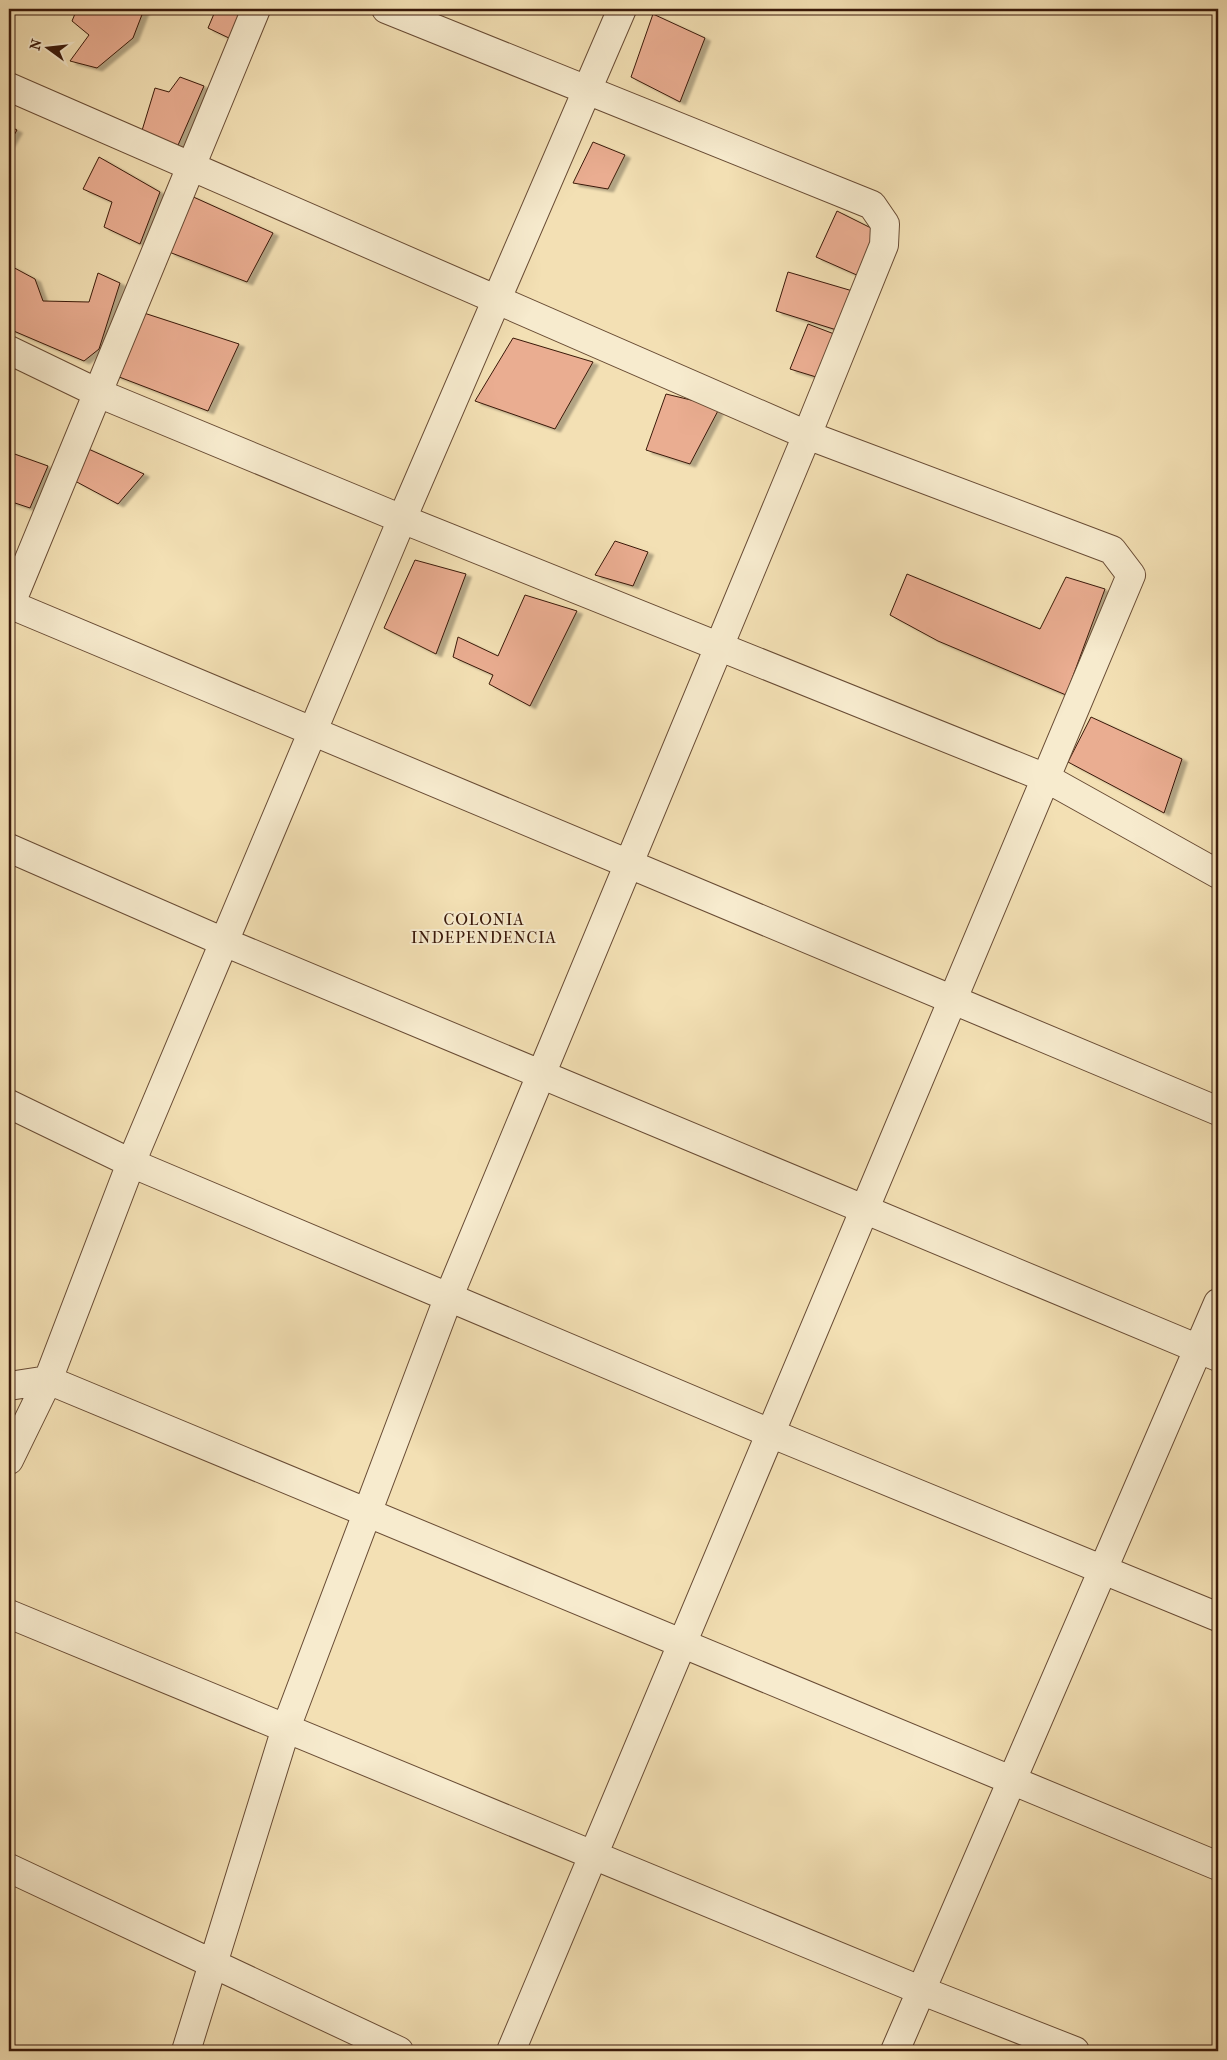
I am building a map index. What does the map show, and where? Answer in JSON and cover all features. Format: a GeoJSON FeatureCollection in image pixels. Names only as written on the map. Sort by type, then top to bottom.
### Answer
{"type":"FeatureCollection","features":[{"type":"Feature","properties":{"kind":"street"},"geometry":{"type":"LineString","coordinates":[[256,9],[9,605],[1218,1110]]}},
{"type":"Feature","properties":{"kind":"street"},"geometry":{"type":"LineString","coordinates":[[186,2051],[286,1728],[449,1296],[807,435],[884,245],[885,224],[872,205],[386,9]]}},
{"type":"Feature","properties":{"kind":"street"},"geometry":{"type":"LineString","coordinates":[[9,1460],[48,1380],[131,1163],[402,519],[622,9]]}},
{"type":"Feature","properties":{"kind":"street"},"geometry":{"type":"LineString","coordinates":[[9,87],[807,435],[1112,550],[1131,575],[511,2051]]}},
{"type":"Feature","properties":{"kind":"street"},"geometry":{"type":"LineString","coordinates":[[9,350],[98,393],[402,519],[1046,778],[1218,874]]}},
{"type":"Feature","properties":{"kind":"street"},"geometry":{"type":"LineString","coordinates":[[9,848],[224,942],[865,1208],[1208,1353]]}},
{"type":"Feature","properties":{"kind":"street"},"geometry":{"type":"LineString","coordinates":[[9,1104],[131,1163],[770,1433],[1218,1617]]}},
{"type":"Feature","properties":{"kind":"street"},"geometry":{"type":"LineString","coordinates":[[894,2051],[1103,1569],[1208,1353],[1218,1303]]}},
{"type":"Feature","properties":{"kind":"street"},"geometry":{"type":"LineString","coordinates":[[9,1386],[48,1380],[1218,1866]]}},
{"type":"Feature","properties":{"kind":"street"},"geometry":{"type":"LineString","coordinates":[[9,1614],[920,1990],[1075,2051]]}},
{"type":"Feature","properties":{"kind":"street"},"geometry":{"type":"LineString","coordinates":[[9,1868],[213,1962],[399,2051]]}},
{"type":"Feature","properties":{"kind":"building"},"geometry":{"type":"Polygon","coordinates":[[[77,9],[147,9],[143,12],[133,38],[97,68],[70,61],[89,35],[72,21],[77,9]]]}},
{"type":"Feature","properties":{"kind":"building"},"geometry":{"type":"Polygon","coordinates":[[[216,9],[243,9],[231,39],[208,28],[216,9]]]}},
{"type":"Feature","properties":{"kind":"building"},"geometry":{"type":"Polygon","coordinates":[[[653,14],[705,38],[680,102],[631,77],[653,14]]]}},
{"type":"Feature","properties":{"kind":"building"},"geometry":{"type":"Polygon","coordinates":[[[180,77],[204,86],[175,152],[140,137],[155,88],[169,92],[180,77]]]}},
{"type":"Feature","properties":{"kind":"building"},"geometry":{"type":"Polygon","coordinates":[[[9,126],[17,130],[9,144],[9,126]]]}},
{"type":"Feature","properties":{"kind":"building"},"geometry":{"type":"Polygon","coordinates":[[[593,142],[625,155],[608,189],[573,183],[593,142]]]}},
{"type":"Feature","properties":{"kind":"building"},"geometry":{"type":"Polygon","coordinates":[[[99,157],[160,192],[140,244],[104,227],[112,202],[83,189],[99,157]]]}},
{"type":"Feature","properties":{"kind":"building"},"geometry":{"type":"Polygon","coordinates":[[[189,195],[273,233],[247,282],[169,252],[189,195]]]}},
{"type":"Feature","properties":{"kind":"building"},"geometry":{"type":"Polygon","coordinates":[[[837,211],[877,231],[859,276],[816,257],[837,211]]]}},
{"type":"Feature","properties":{"kind":"building"},"geometry":{"type":"Polygon","coordinates":[[[9,265],[35,279],[43,301],[89,302],[98,273],[120,283],[99,349],[84,361],[9,329],[9,265]]]}},
{"type":"Feature","properties":{"kind":"building"},"geometry":{"type":"Polygon","coordinates":[[[788,272],[856,292],[843,332],[776,311],[788,272]]]}},
{"type":"Feature","properties":{"kind":"building"},"geometry":{"type":"Polygon","coordinates":[[[144,313],[239,344],[208,411],[114,375],[144,313]]]}},
{"type":"Feature","properties":{"kind":"building"},"geometry":{"type":"Polygon","coordinates":[[[808,324],[842,337],[826,380],[790,369],[808,324]]]}},
{"type":"Feature","properties":{"kind":"building"},"geometry":{"type":"Polygon","coordinates":[[[513,338],[593,362],[555,429],[475,401],[513,338]]]}},
{"type":"Feature","properties":{"kind":"building"},"geometry":{"type":"Polygon","coordinates":[[[666,394],[720,407],[690,464],[646,450],[666,394]]]}},
{"type":"Feature","properties":{"kind":"building"},"geometry":{"type":"Polygon","coordinates":[[[84,447],[144,474],[118,504],[75,481],[84,447]]]}},
{"type":"Feature","properties":{"kind":"building"},"geometry":{"type":"Polygon","coordinates":[[[9,452],[48,466],[30,508],[9,501],[9,452]]]}},
{"type":"Feature","properties":{"kind":"building"},"geometry":{"type":"Polygon","coordinates":[[[615,541],[648,552],[633,586],[595,575],[615,541]]]}},
{"type":"Feature","properties":{"kind":"building"},"geometry":{"type":"Polygon","coordinates":[[[415,560],[466,574],[436,654],[384,628],[415,560]]]}},
{"type":"Feature","properties":{"kind":"building"},"geometry":{"type":"Polygon","coordinates":[[[907,574],[1040,629],[1066,577],[1105,589],[1066,695],[938,641],[890,615],[907,574]]]}},
{"type":"Feature","properties":{"kind":"building"},"geometry":{"type":"Polygon","coordinates":[[[525,595],[577,611],[530,706],[489,684],[493,675],[453,657],[458,637],[498,656],[525,595]]]}},
{"type":"Feature","properties":{"kind":"building"},"geometry":{"type":"Polygon","coordinates":[[[1091,717],[1182,759],[1164,813],[1068,762],[1091,717]]]}},
{"type":"Feature","properties":{"kind":"district","name":"COLONIA INDEPENDENCIA"},"geometry":{"type":"Point","coordinates":[484,928]}}]}
